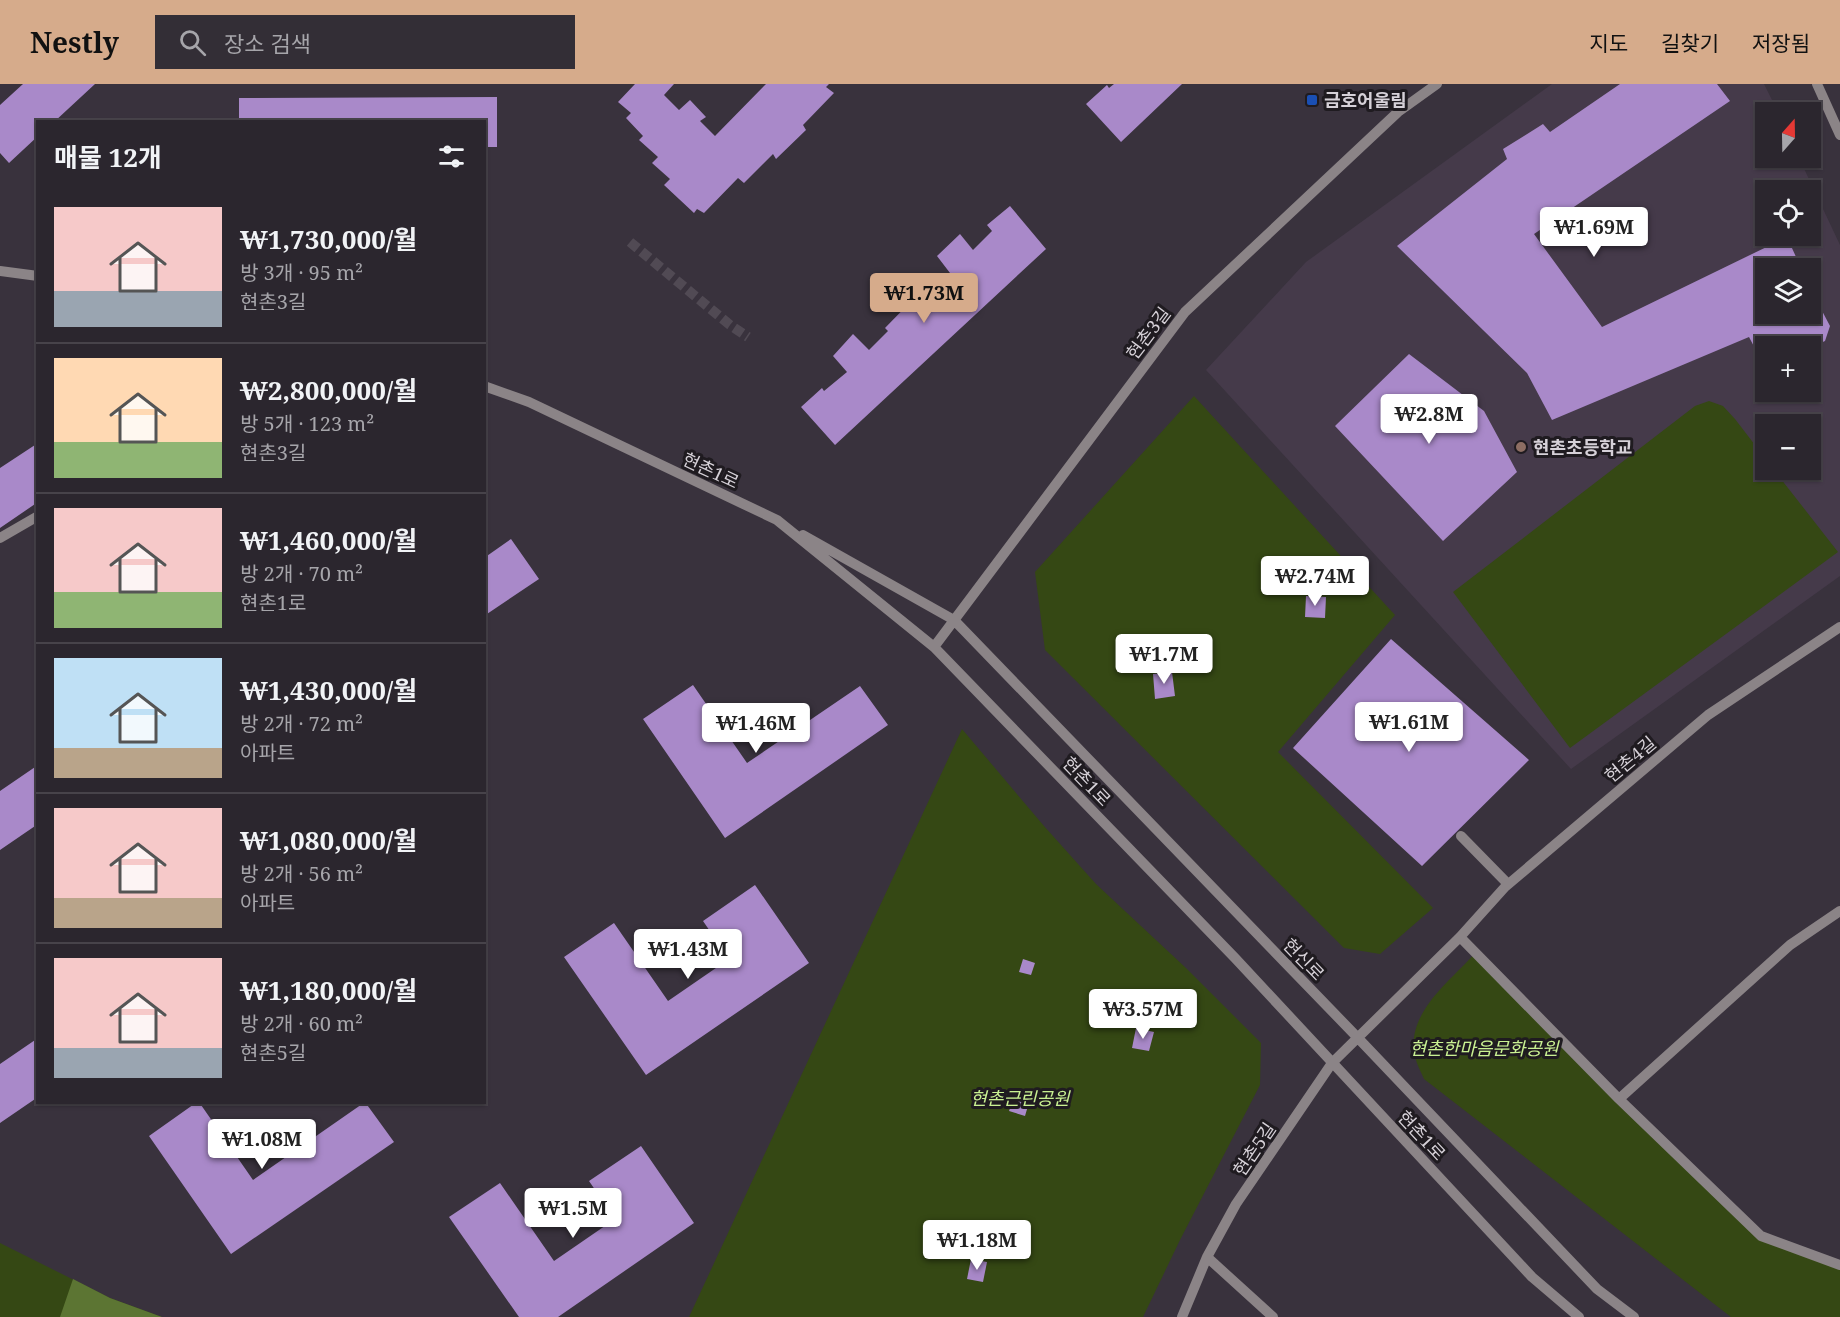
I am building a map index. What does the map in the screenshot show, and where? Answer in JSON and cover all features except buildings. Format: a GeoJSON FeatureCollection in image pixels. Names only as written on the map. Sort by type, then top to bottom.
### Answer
{"type":"FeatureCollection","features":[{"type":"Feature","properties":{"kind":"street","name":"현촌3길"},"geometry":{"type":"LineString","coordinates":[[934,647],[1185,312],[1398,112],[1437,84]]}},
{"type":"Feature","properties":{"kind":"street"},"geometry":{"type":"LineString","coordinates":[[1817,84],[1840,135]]}},
{"type":"Feature","properties":{"kind":"street"},"geometry":{"type":"LineString","coordinates":[[0,271],[36,276]]}},
{"type":"Feature","properties":{"kind":"street","name":"현촌1로"},"geometry":{"type":"LineString","coordinates":[[486,387],[529,402],[777,520],[934,647],[1235,958],[1532,1277],[1579,1317]]}},
{"type":"Feature","properties":{"kind":"street"},"geometry":{"type":"LineString","coordinates":[[0,538],[36,517]]}},
{"type":"Feature","properties":{"kind":"street","name":"현신로"},"geometry":{"type":"LineString","coordinates":[[777,520],[954,620],[1597,1289],[1634,1317]]}},
{"type":"Feature","properties":{"kind":"street","name":"현촌4길"},"geometry":{"type":"LineString","coordinates":[[1332,1063],[1460,937],[1508,884],[1708,715],[1840,627]]}},
{"type":"Feature","properties":{"kind":"street"},"geometry":{"type":"LineString","coordinates":[[1461,836],[1508,884]]}},
{"type":"Feature","properties":{"kind":"street"},"geometry":{"type":"LineString","coordinates":[[1619,1099],[1790,945],[1840,911]]}},
{"type":"Feature","properties":{"kind":"street"},"geometry":{"type":"LineString","coordinates":[[1460,937],[1619,1099],[1761,1236],[1840,1265]]}},
{"type":"Feature","properties":{"kind":"street","name":"현촌5길"},"geometry":{"type":"LineString","coordinates":[[1182,1317],[1207,1257],[1236,1204],[1332,1063]]}},
{"type":"Feature","properties":{"kind":"street"},"geometry":{"type":"LineString","coordinates":[[1207,1257],[1273,1317]]}},
{"type":"Feature","properties":{"kind":"shaded area","name":"현촌초등학교"},"geometry":{"type":"Polygon","coordinates":[[[1552,84],[1764,84],[1773,102],[1755,102],[1755,168],[1804,168],[1809,180],[1755,180],[1755,246],[1821,246],[1821,205],[1840,245],[1840,576],[1571,769],[1206,370],[1306,262],[1552,84]]]}},
{"type":"Feature","properties":{"kind":"green space"},"geometry":{"type":"Polygon","coordinates":[[[1194,396],[1395,615],[1278,752],[1433,908],[1380,954],[1344,948],[1045,650],[1035,572],[1194,396]]]}},
{"type":"Feature","properties":{"kind":"green space"},"geometry":{"type":"Polygon","coordinates":[[[1709,401],[1723,406],[1755,445],[1755,480],[1782,480],[1838,552],[1570,748],[1453,592],[1695,406],[1709,401]]]}},
{"type":"Feature","properties":{"kind":"green space","name":"현촌근린공원"},"geometry":{"type":"Polygon","coordinates":[[[962,729],[1096,884],[1186,968],[1261,1043],[1260,1085],[1143,1317],[689,1317],[962,729]]]}},
{"type":"Feature","properties":{"kind":"green space","name":"현촌한마음문화공원"},"geometry":{"type":"Polygon","coordinates":[[[1475,953],[1761,1236],[1840,1265],[1840,1317],[1731,1317],[1424,1079],[1415,1057],[1414,1041],[1417,1026],[1432,999],[1475,953]]]}},
{"type":"Feature","properties":{"kind":"green space"},"geometry":{"type":"Polygon","coordinates":[[[0,1243],[110,1298],[162,1317],[0,1317],[0,1243]]]}},
{"type":"Feature","properties":{"kind":"green space"},"geometry":{"type":"Polygon","coordinates":[[[73,1279],[110,1298],[162,1317],[60,1317],[73,1279]]]}},
{"type":"Feature","properties":{"kind":"tunnel"},"geometry":{"type":"LineString","coordinates":[[630,242],[730,325],[748,337]]}},
{"type":"Feature","properties":{"kind":"place","name":"금호어울림"},"geometry":{"type":"Point","coordinates":[1312,100]}},
{"type":"Feature","properties":{"kind":"place","name":"현촌초등학교"},"geometry":{"type":"Point","coordinates":[1521,447]}}]}
